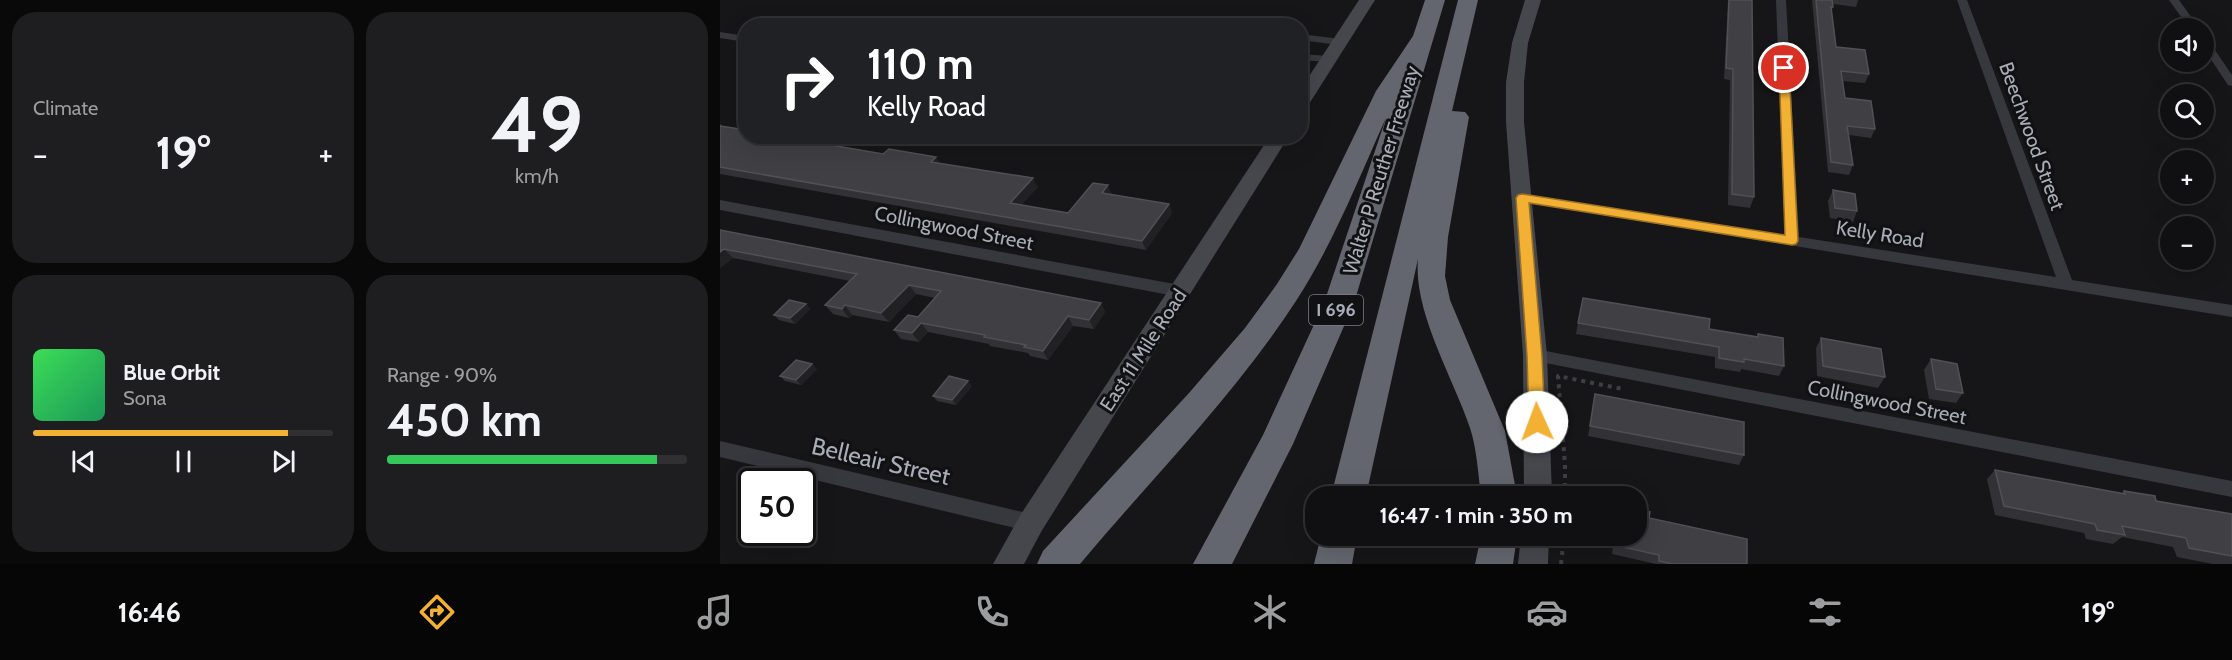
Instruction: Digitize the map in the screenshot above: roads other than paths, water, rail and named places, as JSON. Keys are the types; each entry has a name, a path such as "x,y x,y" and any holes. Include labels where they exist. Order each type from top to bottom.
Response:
{"highway":[{"name":"Walter P Reuther Freeway","path":"1212,564 1276,444 1339,303 1435,0"},
{"name":"Walter P Reuther Freeway","path":"1350,486 1468,0"},
{"path":"1056,564 1200,403 1256,336 1287,292 1312,252 1387,91 1421,40"},
{"path":"1455,50 1458,77 1457,118 1434,237 1431,276 1435,300 1488,431 1497,486"},
{"path":"1333,564 1338,546"},
{"path":"1494,564 1497,546"}],"main road":[{"path":"1308,92 1367,0"},
{"path":"1533,0 1520,43 1515,82 1515,122 1534,356 1538,486"},
{"name":"East 11 Mile Road","path":"1008,564 1031,523 1275,144"},
{"path":"1533,564 1534,546"}],"street":[{"path":"1781,0 1792,241"},
{"name":"Beechwood Street","path":"1962,0 2066,285"},
{"path":"2174,0 2187,18"},
{"path":"720,35 738,38"},
{"path":"2214,57 2232,83"},
{"name":"Kelly Road","path":"1522,198 2232,311"},
{"name":"Collingwood Street","path":"720,205 1180,291"},
{"name":"Collingwood Street","path":"1534,356 2232,489"},
{"name":"Belleair Street","path":"720,449 1031,523"}],"lane":[{"path":"1308,38 1340,42"},
{"path":"1308,58 1329,59"}]}
